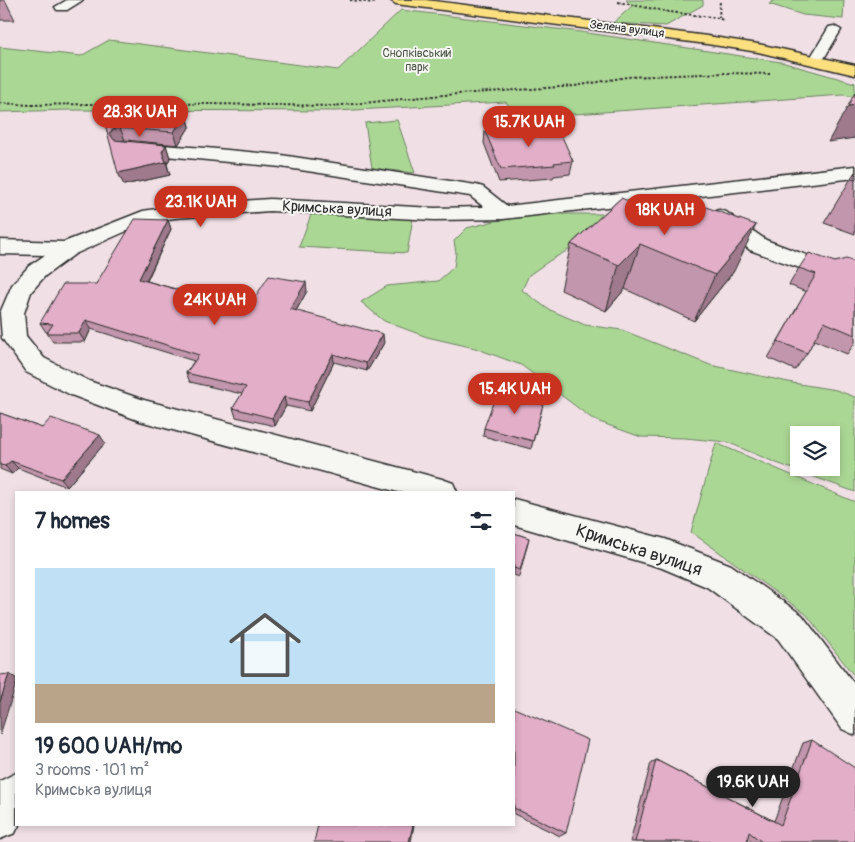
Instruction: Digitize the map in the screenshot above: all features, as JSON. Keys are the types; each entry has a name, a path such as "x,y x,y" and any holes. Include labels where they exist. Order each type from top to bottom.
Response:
{"main road":[{"name":"Зелена вулиця","path":"396,0 707,40 816,60 855,70"}],"street":[{"path":"62,7 77,0"},
{"path":"816,60 834,30"},
{"path":"125,147 281,161 476,191 503,213"},
{"name":"Кримська вулиця","path":"438,491 140,410 80,388 35,365 14,338 12,313 20,290 37,271 67,250 102,233 143,217 218,208 270,205 434,214 503,213 855,172"},
{"path":"694,192 728,224 758,246 825,270"},
{"path":"0,247 67,250"},
{"name":"Кримська вулиця","path":"515,512 665,554 719,576 790,627 849,700"},
{"path":"0,818 15,795"}],"path":[{"path":"618,2 669,12 719,18 720,0"},
{"path":"0,103 30,105 150,102 332,106 444,95 575,86 627,77 727,73 772,74"}],"green space":[{"path":"626,0 703,0 703,5 666,26 613,23 632,6"},
{"path":"775,0 844,0 843,19 803,15 769,4"},
{"name":"Снопківський парк","path":"401,10 581,32 781,62 855,83 855,97 843,95 518,118 506,102 336,111 69,110 0,112 0,47 81,56 109,40 338,70"},
{"path":"397,120 415,173 372,168 365,123"},
{"path":"661,210 677,212 701,224 709,232 584,241 529,275 522,290 548,309 585,325 622,330 710,365 793,383 836,390 855,397 855,492 812,476 840,476 840,426 790,426 790,468 727,442 685,438 641,437 594,420 521,365 475,348 427,337 384,321 361,302 387,286 438,281 454,267 456,253 454,241 467,228 495,221 547,214 604,214"},
{"path":"312,212 413,218 407,253 299,247"},
{"path":"716,443 855,502 855,677 806,614 691,532"}],"building":[{"path":"855,92 855,105 848,106"},
{"path":"117,110 186,113 174,132 120,128 114,129 109,133 114,140 166,145 162,152 166,162 118,173 105,124"},
{"path":"558,128 573,161 554,163 555,165 501,169 485,131"},
{"path":"621,198 689,225 706,207 756,225 715,275 640,244 619,265 571,244"},
{"path":"135,219 168,220 139,279 247,309 269,276 306,282 290,309 383,334 366,363 333,354 308,402 284,397 272,418 233,408 246,387 186,373 199,355 86,320 79,333 47,333 53,324 40,323 63,284 96,284"},
{"path":"809,253 835,262 846,259 855,262 855,335 824,322 807,353 778,341 816,274 799,268"},
{"path":"498,389 544,401 533,441 484,428"},
{"path":"0,413 42,428 51,418 100,435 61,479 11,461 5,466 0,465"},
{"path":"515,533 529,538 520,570 515,568"},
{"path":"9,674 0,702 0,675"},
{"path":"515,708 588,740 566,833 515,808"},
{"path":"812,740 855,768 855,842 762,842 749,832 747,842 635,842 656,760 781,825"},
{"path":"318,826 413,826 409,842 314,842"}]}
